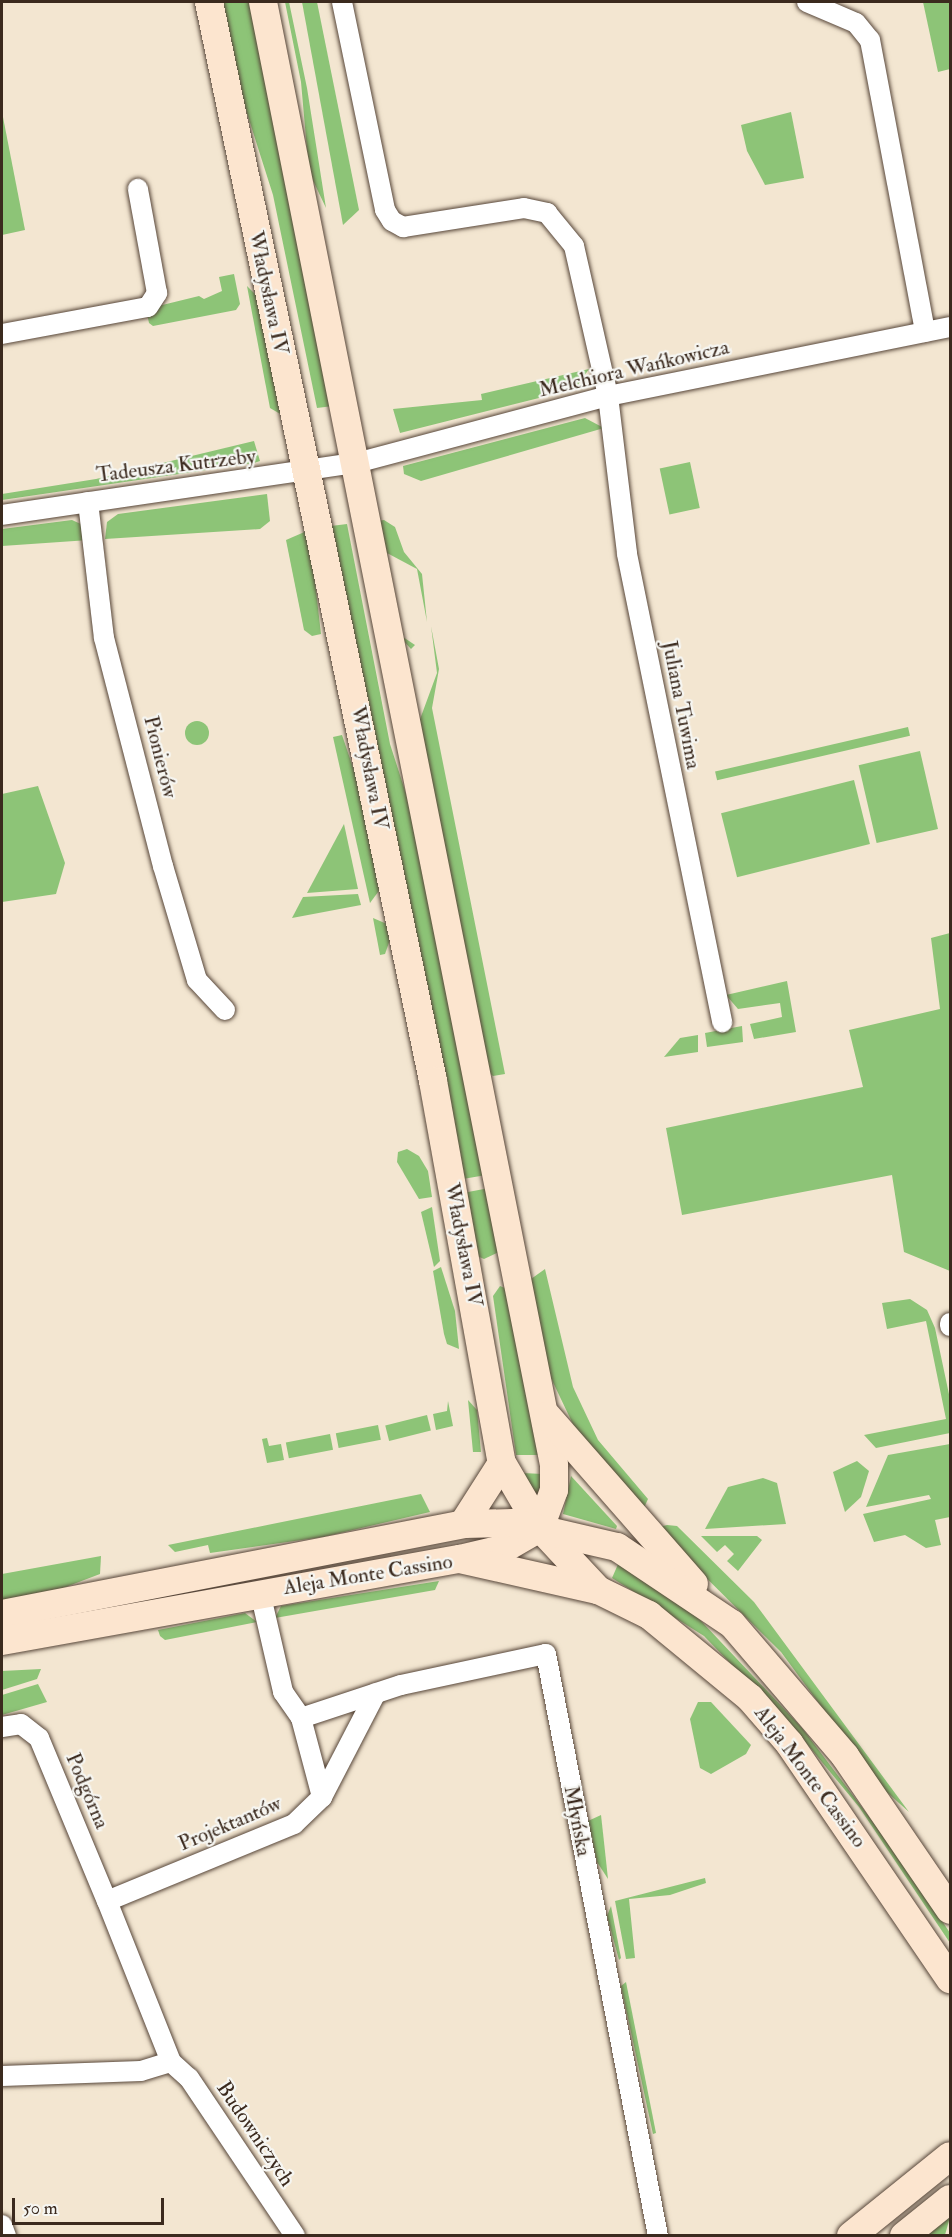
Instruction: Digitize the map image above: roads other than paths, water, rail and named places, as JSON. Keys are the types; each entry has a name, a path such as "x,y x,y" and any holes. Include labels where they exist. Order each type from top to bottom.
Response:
{"street":[{"name":"Władysława IV","path":"209,2 433,1081 502,1463 540,1528 598,1590"},
{"path":"264,2 545,1412 554,1490 540,1528 506,1548 460,1559"},
{"path":"342,2 385,210 392,221 403,227 524,208 547,213 574,246 608,396"},
{"path":"807,2 856,22 870,40 925,332"},
{"path":"2,334 148,308 157,293 138,189"},
{"name":"Melchiora Wańkowicza","path":"356,463 608,396 951,327"},
{"name":"Juliana Tuwima","path":"608,396 627,554 722,1022"},
{"name":"Tadeusza Kutrzeby","path":"2,515 308,472 356,463"},
{"name":"Pionierów","path":"88,502 104,638 163,866 197,980 225,1010"},
{"path":"545,1412 711,1605"},
{"path":"463,1524 502,1463"},
{"name":"Aleja Monte Cassino","path":"2,1614 463,1524 540,1528 617,1547 711,1605 845,1756 951,1910"},
{"name":"Aleja Monte Cassino","path":"2,1641 260,1592 460,1559 598,1590 649,1615 750,1698 789,1743 951,1978"},
{"path":"260,1592 283,1692 301,1718 322,1797"},
{"name":"Młyńska","path":"301,1718 376,1693 546,1654 658,2235"},
{"name":"Projektantów","path":"107,1901 294,1824 322,1797 376,1693"},
{"name":"Podgórna","path":"2,1727 21,1724 39,1737 107,1901"},
{"path":"2,2076 141,2071 171,2062 107,1901"},
{"name":"Budowniczych","path":"171,2062 189,2078 295,2235"},
{"path":"851,2235 951,2156"},
{"path":"904,2235 951,2199"},
{"path":"2,2225 6,2235"}]}
